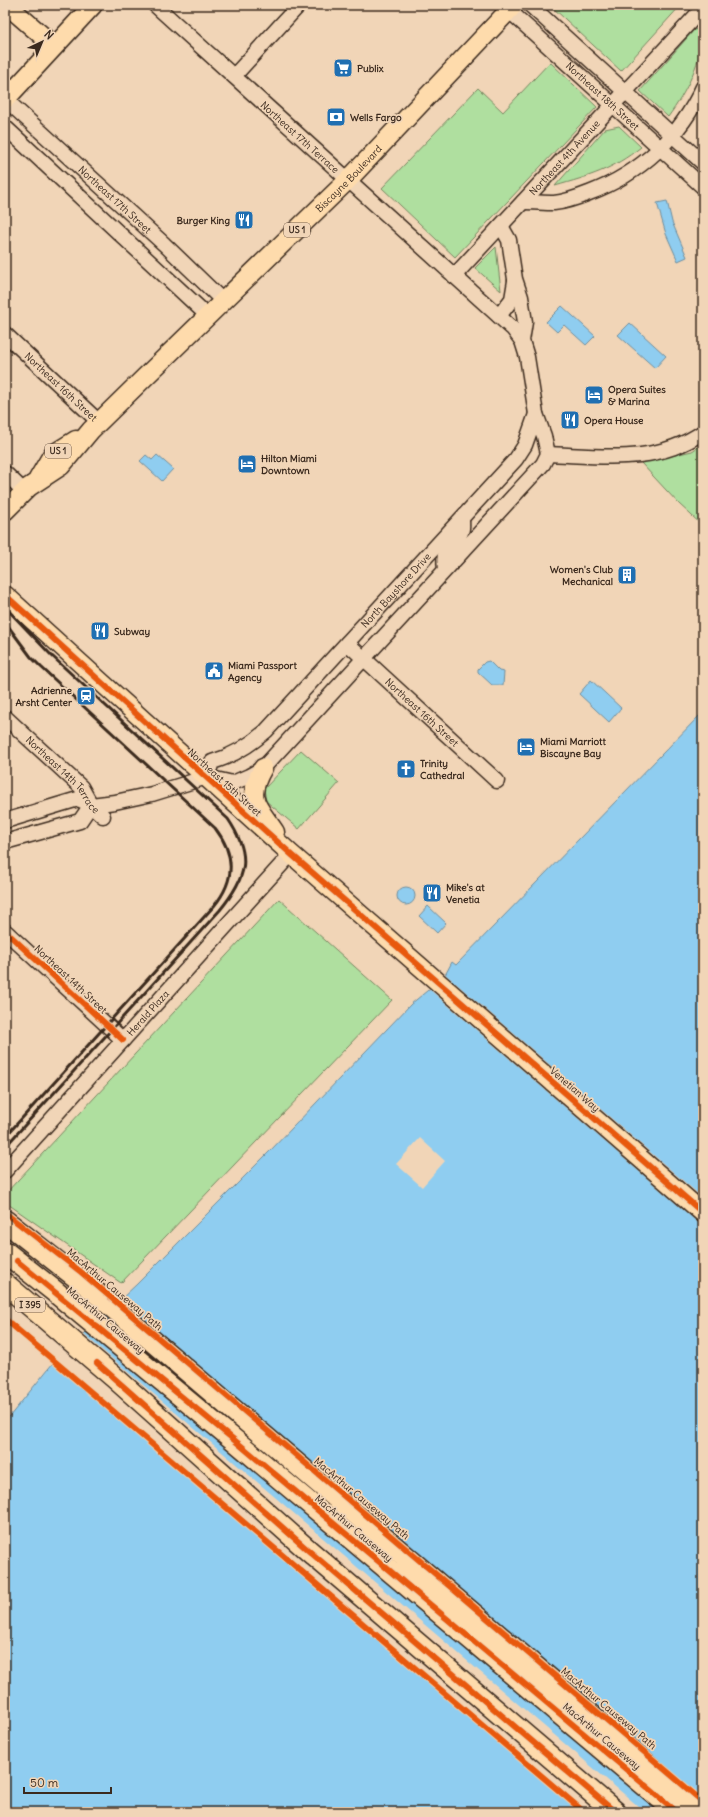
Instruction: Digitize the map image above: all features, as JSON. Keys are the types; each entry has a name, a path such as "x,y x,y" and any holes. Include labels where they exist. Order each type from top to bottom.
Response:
{"highway":[{"path":"5,1221 89,1287 579,1705 700,1812"},
{"name":"MacArthur Causeway","path":"11,1257 73,1306 677,1812"},
{"name":"I 395","path":"5,1284 97,1363 309,1551 616,1812"}],"main road":[{"path":"7,5 54,46"},
{"path":"5,100 92,5"},
{"name":"Biscayne Boulevard","path":"5,511 30,487 61,466 95,426 348,180 509,7"},
{"name":"Northeast 15th Street","path":"5,595 290,854 434,979"},
{"path":"262,768 255,781 254,796 257,804 290,854"},
{"name":"Venetian Way","path":"434,979 703,1213"}],"street":[{"name":"Northeast 17th Terrace","path":"155,5 513,330 522,342 527,357 536,414"},
{"path":"234,76 299,5"},
{"name":"Northeast 18th Street","path":"530,5 703,163"},
{"name":"Northeast 18th Street","path":"509,7 703,187"},
{"name":"Northeast 4th Avenue","path":"454,276 703,8"},
{"name":"Northeast 4th Avenue","path":"523,202 555,203 600,189 629,174 649,160 672,134 688,114 703,86"},
{"name":"Northeast 17th Street","path":"5,100 153,234 223,301"},
{"name":"Northeast 17th Street","path":"5,127 208,316"},
{"name":"Northeast 17th Terrace","path":"501,226 509,240 515,279 521,297 525,322 522,342"},
{"name":"Northeast 17th Terrace","path":"499,316 512,299 515,279"},
{"name":"Northeast 16th Street","path":"5,334 95,426"},
{"path":"5,821 78,799 91,805 115,802 152,794 207,777 233,783 262,768 543,464 548,454 544,436 536,414"},
{"name":"North Bayshore Drive","path":"207,777 212,762 228,758 252,744 266,731 462,519 472,506 516,459 526,445 536,414"},
{"path":"548,454 614,457 651,455 672,449 703,432"},
{"path":"516,459 514,472 518,490"},
{"path":"5,473 30,487"},
{"path":"472,506 485,501 505,505"},
{"path":"445,569 443,558 446,550 459,536 462,530 462,519"},
{"name":"Northeast 16th Street","path":"347,643 497,781"},
{"name":"Northeast 14th Terrace","path":"5,717 81,787 91,805 103,816"},
{"path":"5,842 80,821 91,805"},
{"name":"Herald Plaza","path":"5,1171 290,854"},
{"name":"Northeast 14th Street","path":"5,931 123,1040"}],"green space":[{"path":"681,5 621,71 551,6"},
{"path":"703,28 697,63 687,86 675,108 668,117 640,91 694,30"},
{"path":"550,62 597,107 455,257 382,188 478,88 503,112"},
{"path":"619,126 641,147 610,167 579,179 555,186 605,129"},
{"path":"496,247 501,291 475,268"},
{"path":"703,444 703,526 679,504 641,463 692,451"},
{"path":"301,750 339,783 299,829 266,801 264,789"},
{"path":"279,899 392,1000 121,1283 5,1202 5,1194"}],"water":[{"path":"667,201 672,222 687,257 678,261 666,234 657,203"},
{"path":"562,306 595,336 586,345 564,325 557,332 546,322"},
{"path":"630,323 666,356 655,368 618,335"},
{"path":"146,455 152,460 157,455 173,469 162,481 140,461"},
{"path":"489,661 499,671 504,672 503,685 492,685 478,672 478,669 485,662"},
{"path":"591,680 621,708 609,722 579,694"},
{"path":"703,712 703,1812 5,1812 5,1422 53,1363 137,1284 270,1151 411,1004 444,977 452,962 456,965"},
{"path":"406,887 412,890 415,896 412,902 406,905 400,902 397,896 400,890"},
{"path":"428,906 446,923 437,933 419,916"}],"pier":[{"path":"444,973 703,1198 703,1227 428,988"},
{"path":"420,1138 445,1161 422,1187 396,1164"},
{"path":"82,1333 645,1812 582,1812 52,1361"}],"railway":[{"path":"5,607 52,656 228,819 236,832 244,855 244,866 241,876 236,887 220,910 5,1147"},
{"path":"5,622 31,657 41,667 215,828 226,847 230,867 226,886 214,906 5,1137"}],"cycle path":[{"path":"5,595 291,854 703,1213"},
{"path":"5,931 123,1040"},
{"name":"MacArthur Causeway Path","path":"5,1213 81,1272 703,1802"},
{"path":"17,1261 233,1439 677,1812"},
{"path":"5,1319 584,1812"},
{"path":"97,1363 309,1551 615,1812"}],"place":[{"name":"Publix","path":"343,68"},
{"name":"Wells Fargo","path":"336,117"},
{"name":"Burger King","path":"244,220"},
{"name":"Opera Suites & Marina","path":"594,395"},
{"name":"Opera House","path":"570,420"},
{"name":"Hilton Miami Downtown","path":"247,464"},
{"name":"Women's Club Mechanical","path":"627,575"},
{"name":"Subway","path":"100,631"},
{"name":"Miami Passport Agency","path":"214,671"},
{"name":"Adrienne Arsht Center","path":"86,696"},
{"name":"Miami Marriott Biscayne Bay","path":"526,747"},
{"name":"Trinity Cathedral","path":"406,769"},
{"name":"Mike's at Venetia","path":"432,893"}]}
